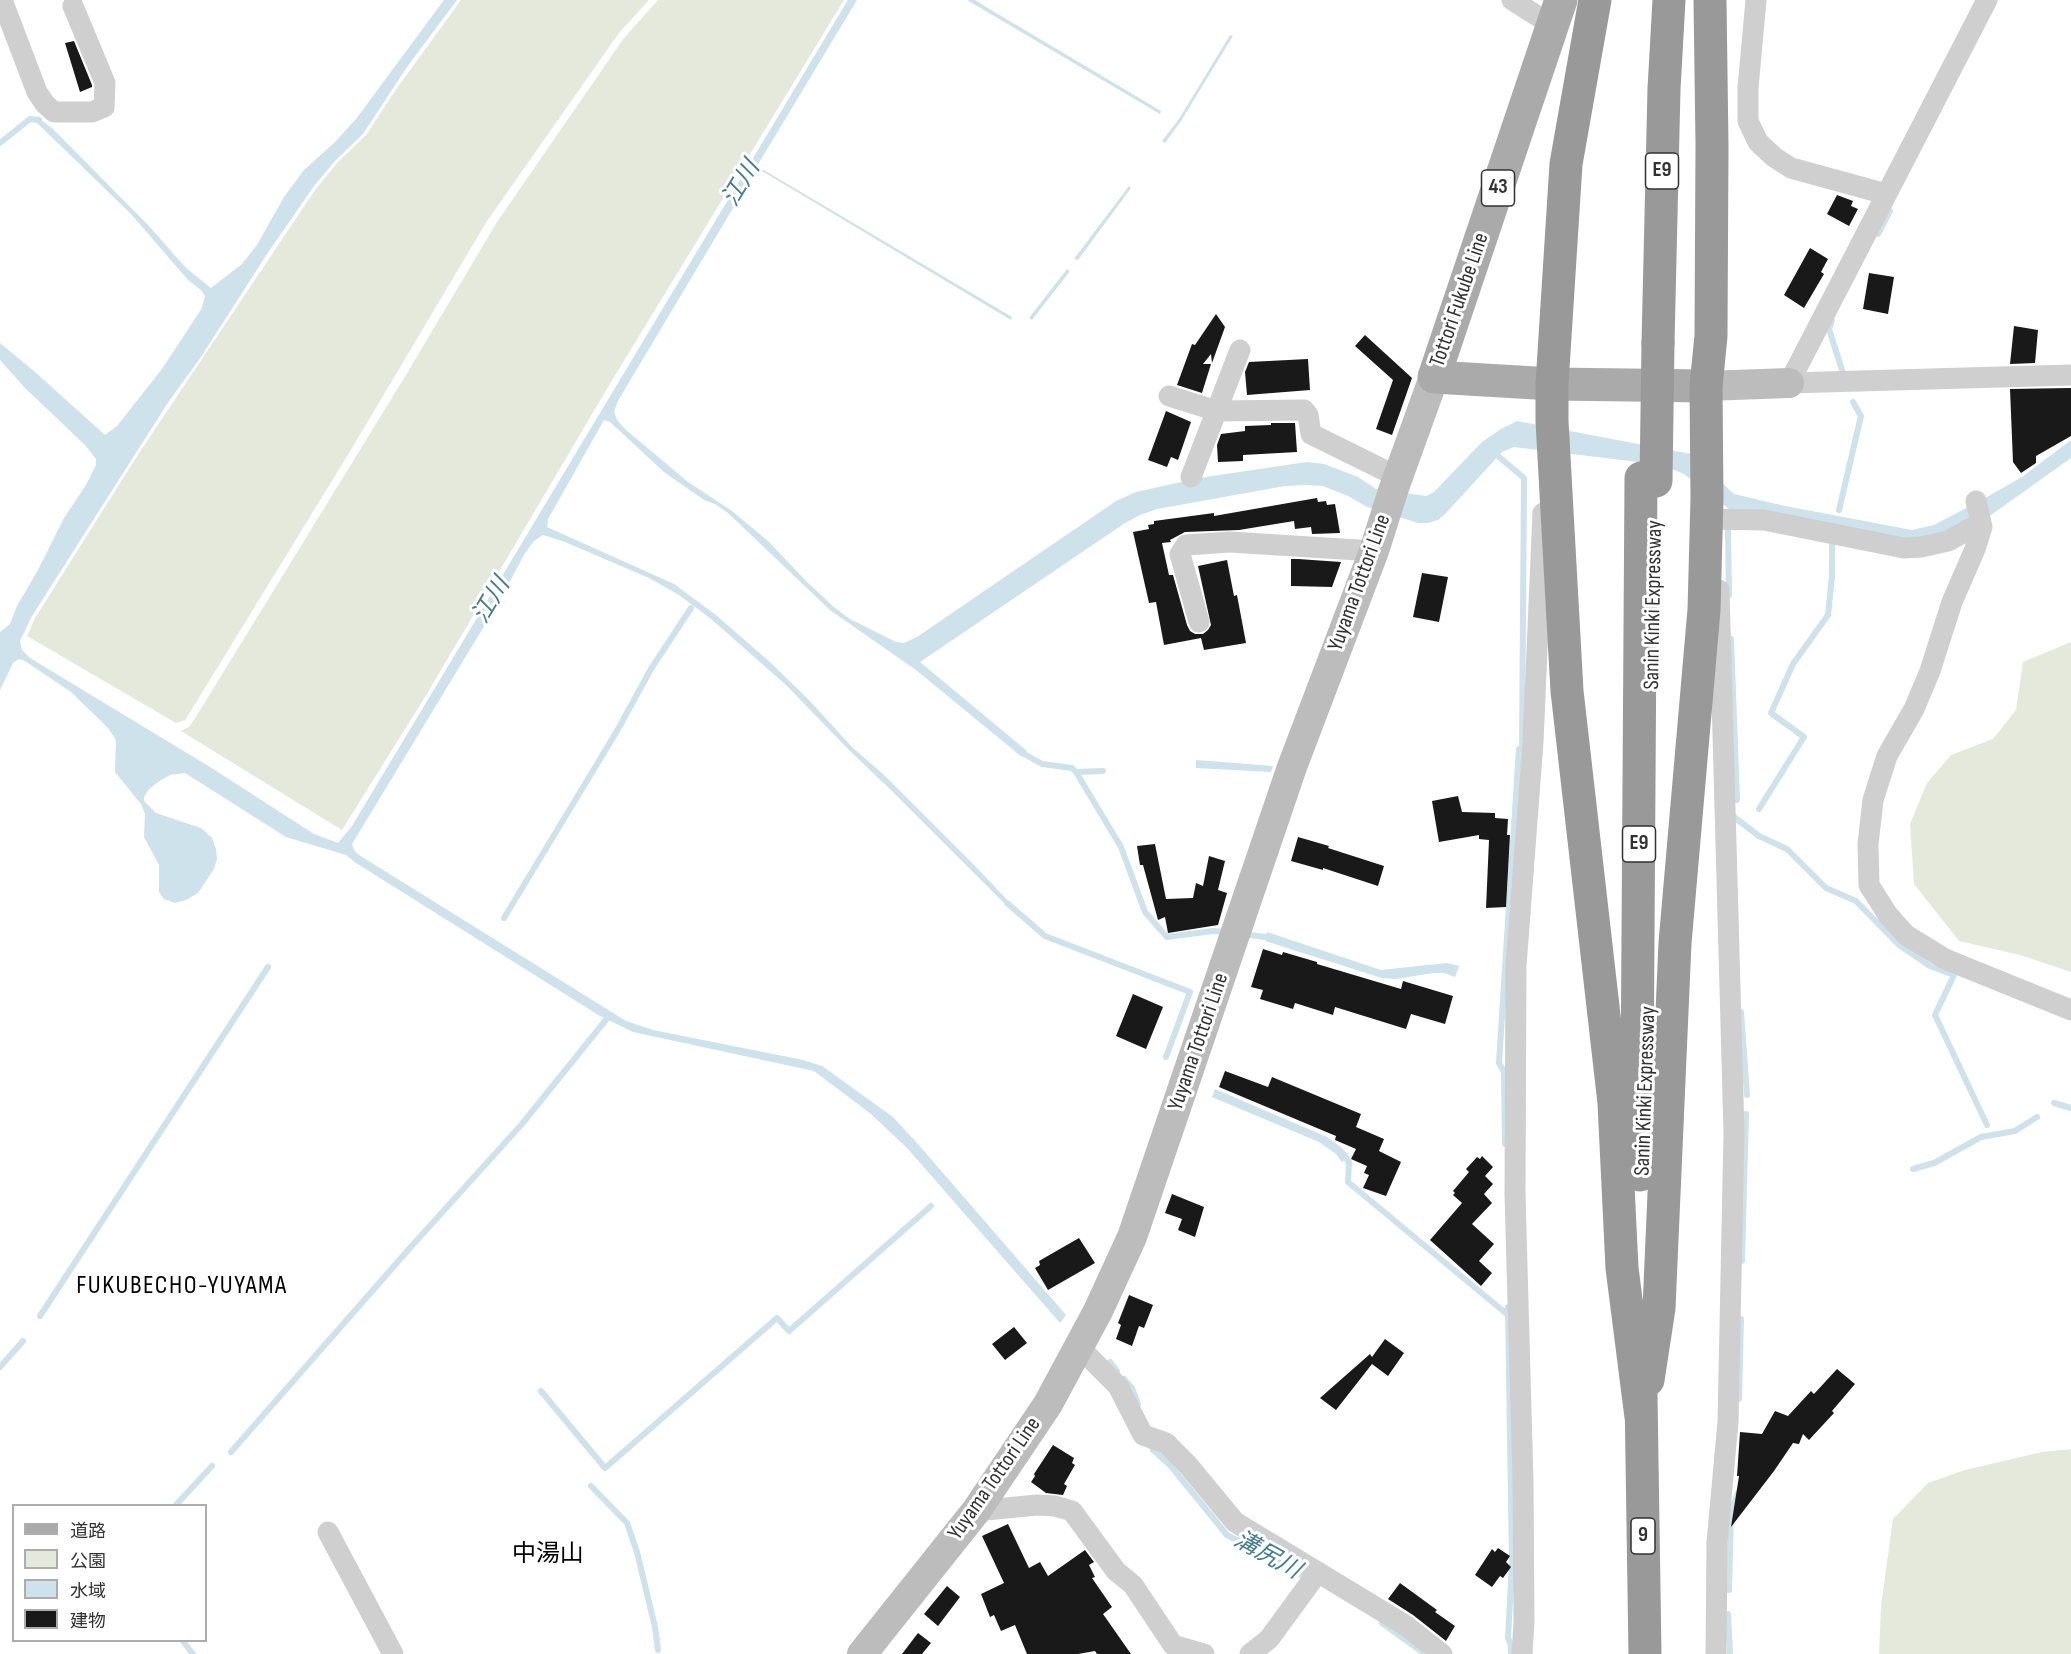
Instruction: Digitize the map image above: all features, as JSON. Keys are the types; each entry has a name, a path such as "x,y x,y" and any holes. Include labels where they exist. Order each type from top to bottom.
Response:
{"highway":[{"path":"1595,0 1566,164 1552,384 1552,421 1567,691 1614,1103 1622,1268 1641,1417"},
{"name":"Sanin Kinki Expressway","path":"1641,1417 1641,1210 1637,1087 1651,343 1647,59 1652,0"},
{"name":"Sanin Kinki Expressway","path":"1651,343 1669,0"},
{"path":"1641,1417 1659,1308 1675,943 1704,610 1707,508 1706,386 1711,336 1710,0"},
{"name":"9","path":"1641,1417 1645,1654"}],"main road":[{"name":"Tottori Fukube Line","path":"1557,13 1434,377 1552,384 1706,386"},
{"name":"Yuyama Tottori Line","path":"862,1654 976,1511 1048,1404 1079,1347 1132,1237 1292,767 1374,551 1434,377"},
{"path":"1706,386 1788,383"}],"street":[{"path":"2,0 37,92 45,105 54,112 92,112 104,107 105,83 73,6"},
{"path":"1512,0 1557,13"},
{"path":"1756,0 1748,88 1749,121 1758,142 1774,157 1791,168 1886,194"},
{"path":"1987,0 1788,383 2071,375"},
{"path":"1191,477 1240,350"},
{"path":"1169,396 1217,411 1304,410 1308,415 1311,434 1398,477"},
{"path":"1522,1654 1524,1622 1523,1480 1515,1194 1516,966 1533,742 1544,512 1554,473"},
{"path":"1976,501 1982,527 1975,549 1952,602 1930,671 1914,709 1887,756 1874,800 1868,844 1869,885 1888,915 1906,935 1945,958 2071,1010"},
{"path":"1707,508 1904,548 1921,548 1948,541 1981,523"},
{"path":"1707,508 1718,537 1734,1133 1728,1422 1717,1542 1716,1654"},
{"path":"1199,622 1180,554 1186,545 1230,542 1374,551"},
{"path":"1079,1347 1118,1386 1143,1435 1166,1443 1187,1464 1235,1522 1405,1625 1442,1654"},
{"path":"976,1511 1037,1505 1055,1506 1072,1511 1116,1571 1133,1585 1173,1645 1204,1654"},
{"path":"328,1532 393,1654"},
{"path":"1250,1654 1269,1639 1318,1572"}],"green space":[{"path":"461,0 649,0 619,33 487,221 349,453 192,709 185,720 176,723 27,636 35,618 139,453 315,190 338,162 366,135"},
{"path":"658,0 844,0 611,382 425,697 342,830 181,731 189,727 194,720 497,222 624,38"},
{"path":"2071,642 2071,972 2020,955 1959,941 1914,884 1910,824 1927,783 1951,755 1993,739 2016,710 2023,662"},
{"path":"2071,1449 2071,1654 1879,1654 1881,1606 1893,1519 1928,1483 1965,1470 2042,1452"}],"water":[{"name":"江川","path":"444,0 457,0 407,67 363,134 335,161 314,186 267,254 199,360 169,401 32,616 20,641 22,650 30,658 210,767 314,834 338,843 352,826 848,0 857,0 757,166 1012,317 1011,320 757,168 614,411 617,420 626,430 688,482 732,511 768,541 835,608 850,619 896,642 904,643 917,637 1116,501 1136,492 1199,478 1307,462 1324,464 1358,477 1376,489 1426,496 1434,492 1482,442 1517,421 1691,454 1734,494 1912,530 1934,525 1987,497 2022,477 2071,440 2071,458 1991,515 1921,544 1738,512 1729,509 1684,474 1663,465 1514,447 1502,452 1446,513 1438,520 1428,523 1418,523 1367,507 1323,486 1306,485 1285,486 1157,509 1125,523 920,662 1027,751 1022,757 916,670 830,610 728,513 704,500 664,472 610,422 604,420 548,519 547,527 674,584 716,615 808,699 853,748 883,774 977,868 1012,905 1013,909 1008,907 786,685 710,618 679,595 649,578 543,535 534,541 525,553 500,600 352,844 354,850 626,1021 653,1030 803,1060 822,1066 893,1117 1066,1315 1060,1323 908,1149 871,1114 814,1071 633,1032 600,1016 346,855 286,837 185,773 170,775 161,780 149,789 144,801 156,813 201,828 212,838 217,859 214,869 198,893 175,903 164,899 159,892 159,865 144,837 145,814 141,804 115,772 116,740 108,728 71,692 25,661 19,659 13,663 0,690 0,632 10,624 17,606 64,518 86,485 96,465 96,459 85,445 25,388 0,360 0,343 105,435 117,426 162,369 202,308 205,296 188,280 131,214 32,118 38,118 52,128 149,226 186,268 211,288 242,264 257,245 284,197 304,170 356,119"},
{"path":"967,0 975,0 1161,111 1160,114"},
{"path":"1230,35 1233,36 1165,143 1162,141 1179,119"},
{"path":"1129,186 1131,188 1078,260 1074,259"},
{"path":"1067,269 1070,271 1032,320 1029,318"},
{"path":"1196,760 1273,766 1271,772 1196,768"},
{"path":"1267,932 1381,970 1447,963 1459,966 1455,977 1444,973 1433,973 1396,979 1382,978 1265,941"},
{"path":"1215,1089 1327,1137 1350,1157 1342,1162 1336,1154 1319,1142 1212,1097"}],"building":[{"path":"74,41 92,85 80,92 65,43"},
{"path":"1837,195 1853,201 1851,206 1858,209 1849,226 1827,214"},
{"path":"1810,248 1828,259 1821,272 1824,274 1804,308 1784,295"},
{"path":"1869,273 1894,277 1888,314 1863,309"},
{"path":"1216,314 1225,327 1212,363 1211,354 1203,364 1211,364 1202,393 1177,385 1192,344 1195,345"},
{"path":"2014,326 2038,330 2035,363 2010,364"},
{"path":"1365,335 1412,378 1392,435 1376,429 1393,380 1355,346"},
{"path":"1308,359 1310,390 1247,395 1245,372 1249,362"},
{"path":"2071,388 2071,436 2036,456 2036,463 2021,473 2013,462 2010,389"},
{"path":"1166,411 1191,422 1178,460 1171,457 1167,467 1148,460"},
{"path":"1271,423 1295,423 1297,452 1243,455 1243,461 1218,462 1217,445 1221,434 1245,431 1245,426 1271,425"},
{"path":"1317,498 1318,502 1326,501 1327,505 1335,504 1340,533 1312,534 1311,527 1295,529 1294,521 1239,530 1185,532 1170,540 1171,542 1162,543 1169,575 1173,575 1187,625 1195,634 1203,634 1211,625 1198,566 1227,560 1234,596 1237,595 1246,643 1204,650 1201,638 1164,645 1156,602 1149,603 1133,532 1149,529 1148,525 1154,524 1154,521 1214,513 1214,516"},
{"path":"1291,559 1341,562 1332,587 1291,586"},
{"path":"1422,573 1448,577 1439,622 1413,617"},
{"path":"1458,796 1462,812 1495,813 1495,818 1508,819 1507,835 1510,835 1506,907 1486,908 1489,840 1479,839 1479,835 1439,842 1432,801"},
{"path":"1298,837 1384,866 1378,886 1323,868 1323,870 1291,861"},
{"path":"1155,844 1166,899 1193,898 1196,883 1203,886 1209,856 1225,861 1218,890 1227,893 1218,925 1168,933 1165,917 1158,920 1143,865 1140,865 1137,846"},
{"path":"1263,949 1282,955 1283,952 1401,989 1403,981 1453,996 1445,1024 1411,1014 1406,1029 1335,1007 1333,1015 1295,1003 1293,1009 1260,999 1263,990 1251,987"},
{"path":"1133,994 1163,1007 1146,1049 1116,1036"},
{"path":"1225,1071 1268,1087 1272,1077 1361,1114 1356,1127 1384,1139 1379,1151 1401,1162 1386,1196 1363,1188 1369,1175 1364,1173 1367,1166 1351,1159 1356,1149 1335,1140 1336,1136 1219,1087"},
{"path":"1482,1156 1493,1167 1485,1176 1493,1184 1484,1194 1492,1203 1472,1224 1494,1244 1479,1261 1492,1273 1481,1286 1430,1240 1462,1203 1453,1195 1455,1193 1453,1191 1469,1172 1466,1169 1477,1157 1480,1159"},
{"path":"1172,1194 1204,1207 1195,1237 1178,1230 1182,1219 1165,1213"},
{"path":"1079,1238 1095,1263 1048,1290 1035,1268 1040,1265 1039,1261"},
{"path":"1129,1295 1153,1305 1144,1328 1139,1326 1132,1346 1116,1339 1121,1325 1118,1323"},
{"path":"1014,1327 1027,1343 1005,1360 992,1344"},
{"path":"1385,1339 1404,1353 1388,1376 1372,1364 1336,1410 1320,1398 1370,1354 1372,1357"},
{"path":"1837,1369 1855,1384 1832,1411 1834,1413 1809,1440 1803,1434 1799,1444 1793,1443 1731,1527 1739,1476 1737,1476 1740,1432 1762,1434 1775,1411 1788,1416 1811,1391 1814,1394"},
{"path":"1053,1445 1074,1458 1072,1463 1075,1465 1064,1484 1067,1486 1063,1495 1046,1493 1031,1482"},
{"path":"1008,1524 1029,1568 1040,1562 1048,1576 1085,1550 1094,1562 1089,1565 1095,1577 1092,1578 1112,1607 1103,1614 1131,1654 1097,1654 1095,1651 1078,1654 1027,1654 1015,1625 1001,1631 994,1615 990,1617 981,1594 1004,1583 982,1536"},
{"path":"1498,1548 1510,1556 1506,1562 1511,1567 1492,1587 1475,1575 1492,1549 1495,1552"},
{"path":"1400,1583 1455,1626 1446,1641 1388,1599"},
{"path":"947,1586 960,1597 938,1626 924,1614"},
{"path":"918,1633 931,1643 922,1654 902,1654"}],"waterway":[{"path":"0,143 30,119 39,120"},
{"path":"1878,234 1890,211"},
{"path":"1832,320 1829,329 1843,373"},
{"path":"1839,510 1861,416 1853,402"},
{"path":"1492,451 1524,478 1522,750 1519,749 1499,1063 1504,1072 1505,1144"},
{"path":"1728,530 1729,595"},
{"path":"1759,809 1804,737 1771,713 1793,664 1828,615 1832,576 1832,540"},
{"path":"504,918 617,731 651,669 691,608"},
{"path":"1731,639 1737,800"},
{"path":"1019,751 1042,764 1072,768 1076,772 1121,847 1145,912 1167,937 1213,931 1227,932"},
{"path":"1076,772 1103,771"},
{"path":"1734,817 1759,836 1787,849 1826,888 1856,901 1899,945 1930,966 1954,975 1935,1015 1987,1125"},
{"path":"1007,903 1045,936 1190,992 1166,1057"},
{"path":"1243,934 1272,938"},
{"path":"40,1316 268,967"},
{"path":"1741,1012 1747,1095"},
{"path":"231,1452 522,1124 609,1016"},
{"path":"2054,1103 2071,1108"},
{"path":"1742,1261 1746,1114"},
{"path":"1913,1169 1934,1163 1981,1137 2015,1131 2037,1117"},
{"path":"1342,1153 1349,1162 1348,1182 1508,1315"},
{"path":"541,1391 605,1468 777,1318 789,1331 931,1206"},
{"path":"1508,1307 1512,1563 1508,1638 1511,1654"},
{"path":"1739,1399 1741,1319"},
{"path":"0,1367 23,1341"},
{"name":"溝尻川","path":"1110,1362 1117,1371"},
{"name":"溝尻川","path":"1124,1379 1132,1388 1138,1404"},
{"name":"溝尻川","path":"1150,1442 1153,1450 1170,1465 1227,1535 1309,1579"},
{"path":"177,1504 212,1466"},
{"path":"591,1486 627,1523 637,1552 655,1627 658,1650"},
{"path":"1729,1590 1731,1512 1738,1493"},
{"path":"1728,1614 1730,1654"},
{"name":"溝尻川","path":"1382,1623 1425,1654"},
{"path":"184,1642 193,1654"}],"district":[{"name":"FUKUBECHO-YUYAMA","path":"182,1286"},
{"name":"中湯山","path":"548,1555"}]}
